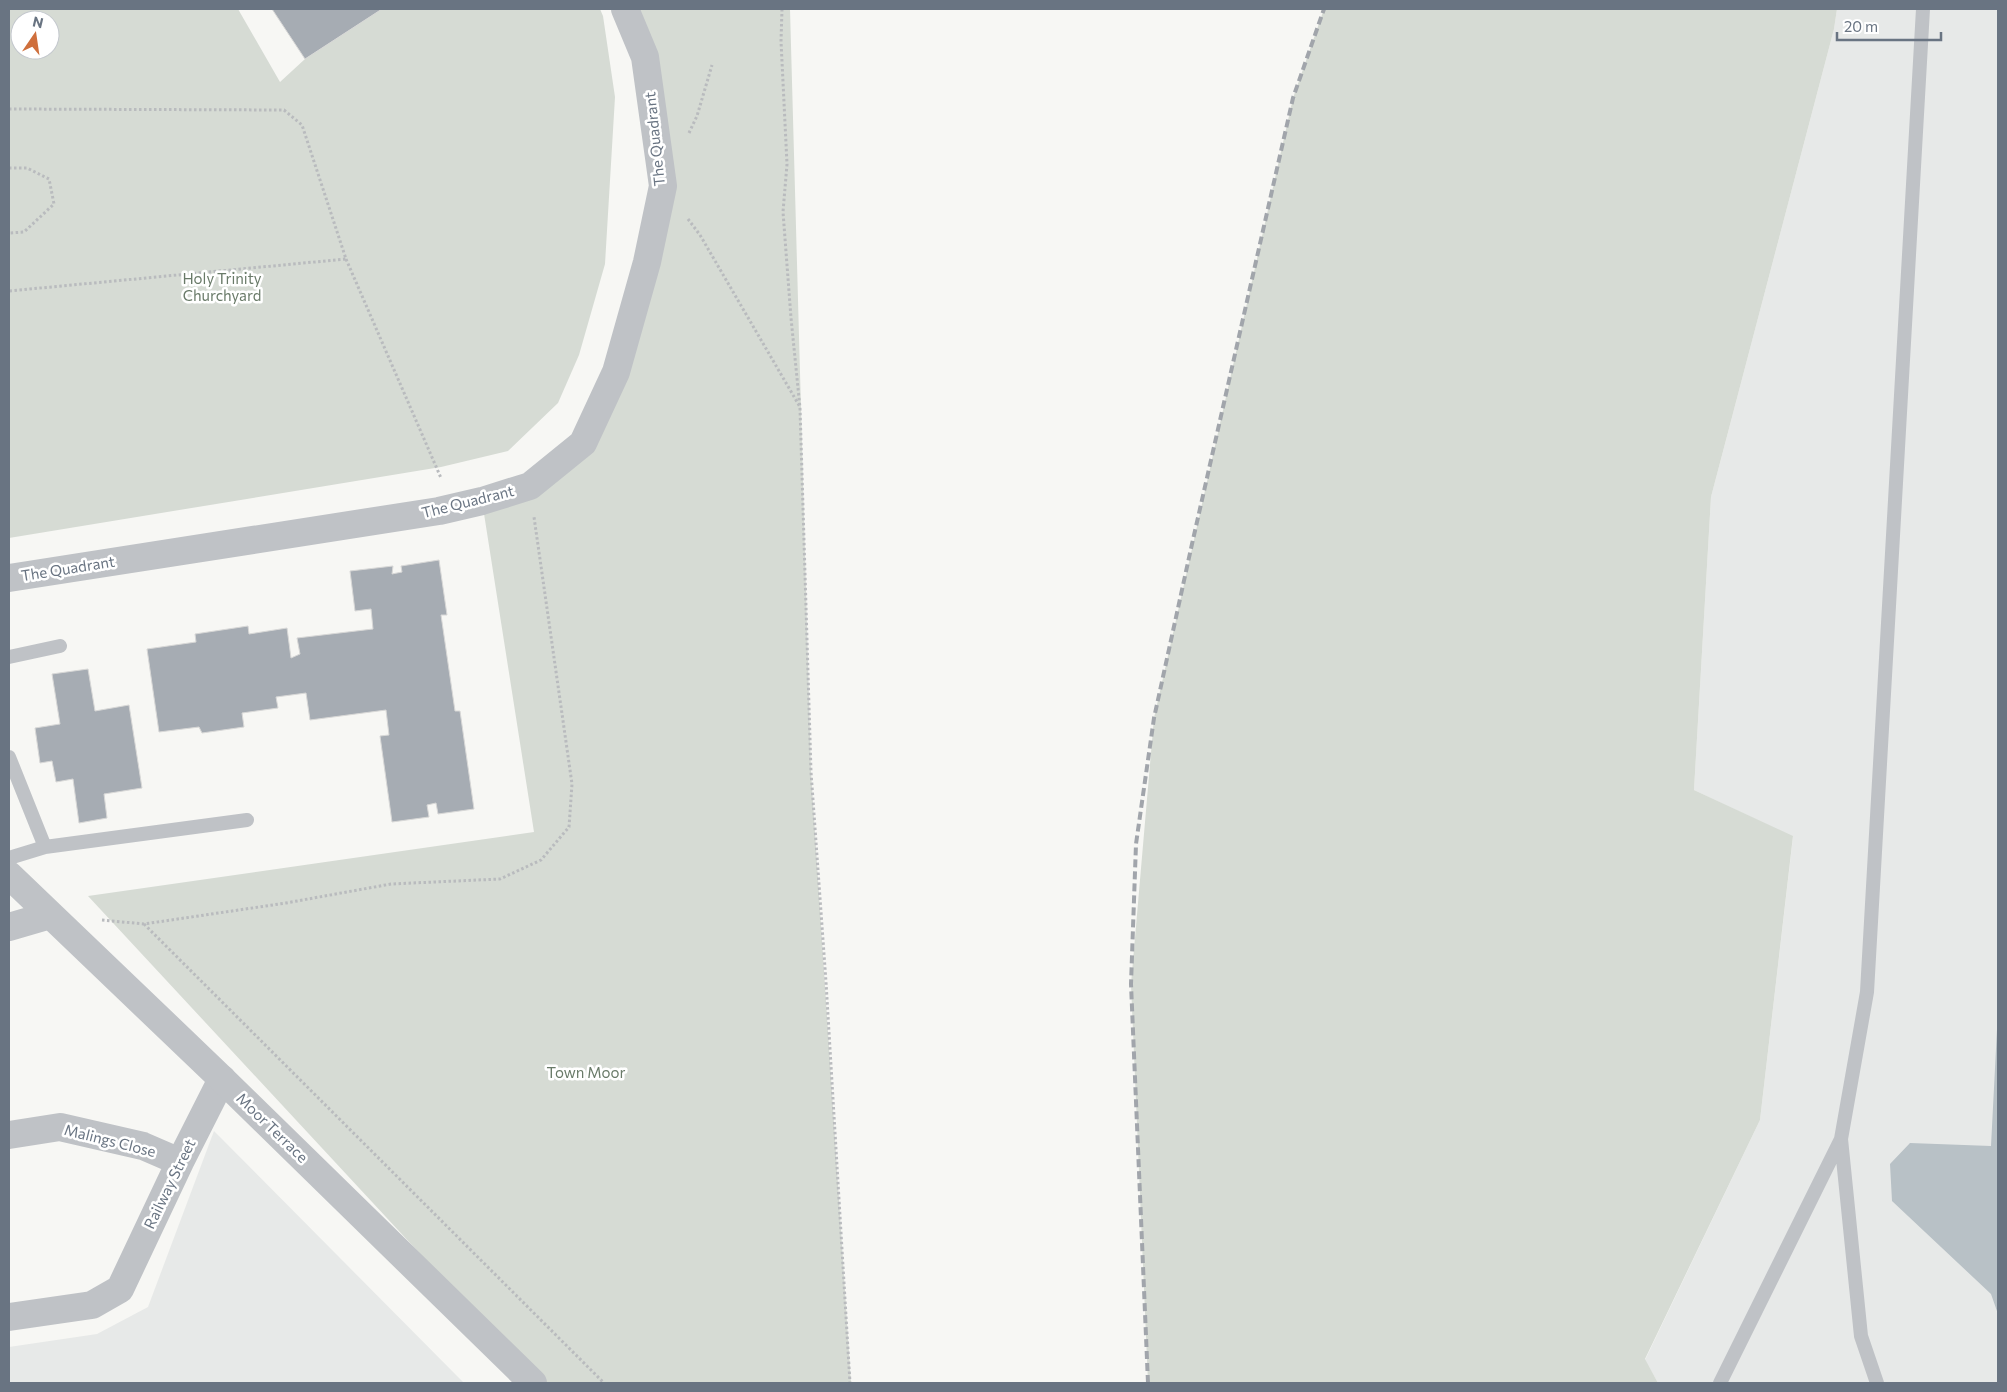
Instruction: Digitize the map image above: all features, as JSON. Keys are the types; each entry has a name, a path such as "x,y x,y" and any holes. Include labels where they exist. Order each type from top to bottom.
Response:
{"street":[{"name":"The Quadrant","path":"9,578 482,501 530,486 583,443 616,372 647,262 663,186 645,57 625,9"},
{"name":"Moor Terrace","path":"9,875 222,1079 532,1383"},
{"path":"9,927 50,915"},
{"name":"Railway Street","path":"9,1317 92,1305 120,1289 180,1162 222,1079"},
{"name":"Malings Close","path":"9,1135 60,1127 143,1146 180,1162"}],"lane":[{"path":"1877,1383 1861,1336 1841,1139 1867,992 1923,9"},
{"path":"9,657 60,646"},
{"path":"9,757 45,847"},
{"path":"9,858 45,847 247,820"},
{"path":"1720,1383 1841,1139"}],"path":[{"path":"782,9 781,41 787,164 783,212 800,408 811,772 828,1002 850,1383"},
{"path":"689,134 697,116 712,65"},
{"path":"9,109 284,110 302,125 346,259 454,507"},
{"path":"9,168 26,168 49,179 54,204 24,232 9,233"},
{"path":"663,186 700,235 800,408"},
{"path":"9,291 346,259"},
{"path":"50,915 144,924 286,903 391,884 500,879 541,860 569,827 572,784 530,486"},
{"path":"144,924 604,1383"}],"shaded area":[{"path":"1837,9 1998,9 1998,1383 1658,1383 1645,1360 1760,1120 1793,837 1694,790 1711,497 1834,29"},
{"path":"1998,1010 1998,1314 1991,1294 1892,1201 1890,1164 1910,1143 1991,1146"},
{"path":"214,1131 464,1383 9,1383 9,1347 97,1334 148,1307"}],"green space":[{"name":"Holy Trinity Churchyard","path":"9,9 238,9 280,82 305,59 382,9 600,9 603,16 615,97 605,264 579,355 558,403 508,451 441,467 9,538"},
{"name":"Town Moor","path":"618,9 790,9 811,772 851,1383 540,1383 88,896 534,832 482,501 583,443 663,186 645,57"},
{"path":"1324,9 1837,9 1834,29 1711,497 1694,790 1793,836 1760,1120 1645,1359 1658,1383 1148,1383 1131,984 1154,718 1293,98"}],"building":[{"path":"272,9 382,9 305,59"},
{"path":"439,560 447,615 441,615 455,711 460,711 474,809 438,814 436,803 427,805 429,817 392,822 380,736 389,735 386,710 310,720 306,693 276,697 278,708 242,713 244,727 202,733 199,727 159,732 147,649 196,642 195,634 248,626 249,634 287,628 291,658 300,654 297,638 373,629 371,609 355,611 350,571 393,566 392,574 402,572 401,566"},
{"path":"88,669 95,711 129,705 142,788 104,794 107,818 79,823 73,779 56,782 52,761 40,763 35,728 60,724 52,674"}],"railway":[{"path":"1148,1383 1131,984 1136,844 1154,718 1192,544 1293,98 1324,9"}]}
